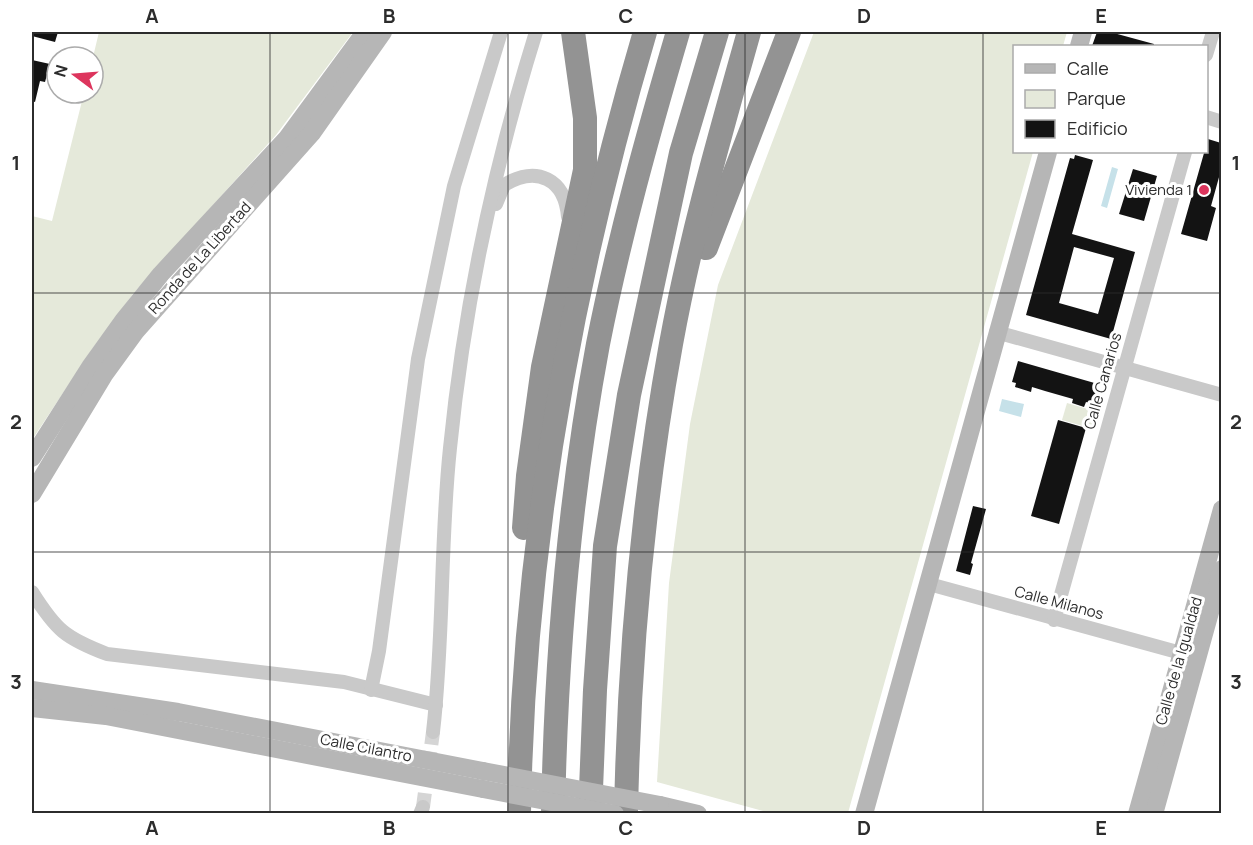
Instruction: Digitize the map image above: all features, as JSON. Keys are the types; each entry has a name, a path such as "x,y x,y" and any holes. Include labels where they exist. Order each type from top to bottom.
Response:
{"highway":[{"path":"525,671 521,614 528,476 543,368 564,261 582,191 586,152 585,118 573,32"},
{"path":"519,813 520,732 546,471 568,348 596,216 645,32"},
{"path":"553,813 555,695 568,548 598,344 643,150 678,32"},
{"path":"590,813 595,690 605,546 629,395 681,153 717,32"},
{"path":"626,813 627,741 635,617 671,343 703,202 749,32"},
{"path":"657,436 701,260 789,32"}],"street":[{"name":"Ronda de La Libertad","path":"32,458 90,367 123,321 161,274 287,138 365,32"},
{"name":"Ronda de La Libertad","path":"32,494 72,424 135,332 312,133 383,32"},
{"path":"371,690 379,651 418,359 454,186 501,32"},
{"path":"433,732 443,528 461,356 498,162 536,32"},
{"path":"1208,48 1213,32"},
{"path":"864,813 929,584 996,332 1048,153"},
{"name":"Calle Canarios","path":"1054,620 1185,153"},
{"path":"480,258 499,193 504,185 523,176 537,176 549,180 560,188 566,198 569,221 564,261"},
{"path":"996,332 1221,395"},
{"name":"Calle de la Igualdad","path":"1137,813 1221,509"},
{"name":"Calle de la Igualdad","path":"1154,813 1221,569"},
{"name":"Calle Milanos","path":"929,584 1181,653"},
{"path":"32,592 53,623 74,642 107,654 344,682 436,705"},
{"name":"Calle Cilantro","path":"32,690 178,712 483,780 615,813"},
{"name":"Calle Cilantro","path":"32,708 106,716 483,780 660,805 698,813"}],"green space":[{"path":"99,32 353,32 276,135 133,294 92,349 32,440 32,216 52,221 81,105 105,105 105,45 96,45"},
{"path":"814,32 1067,32 1063,45 1013,45 1013,153 1033,153 848,813 770,813 657,782 669,583 690,424 718,285"},
{"path":"1067,403 1098,412 1093,429 1062,420"}],"water":[{"path":"1112,167 1118,169 1107,208 1101,206"},
{"path":"1002,399 1024,404 1021,417 999,411"}],"building":[{"path":"32,32 58,32 55,42 32,36"},
{"path":"1097,32 1110,32 1154,44 1154,45 1092,45"},
{"path":"32,60 45,63 45,82 40,81 35,102 32,101"},
{"path":"1208,139 1221,143 1221,170 1211,206 1216,208 1207,241 1181,234 1204,153 1208,153"},
{"path":"1075,155 1093,160 1072,234 1135,252 1111,339 1026,315 1070,158 1074,159","holes":["1074,247 1114,258 1098,314 1059,303"]},
{"path":"1133,169 1157,176 1144,221 1119,214"},
{"path":"1018,361 1098,384 1093,404 1086,402 1084,407 1072,403 1073,399 1032,387 1031,392 1015,387 1016,383 1012,382"},
{"path":"1058,420 1086,428 1059,524 1031,516"},
{"path":"973,506 986,509 971,563 973,564 970,575 956,571"}],"tunnel":[{"path":"423,807 433,732"}],"place":[{"name":"Vivienda 1","path":"1204,190"}]}
